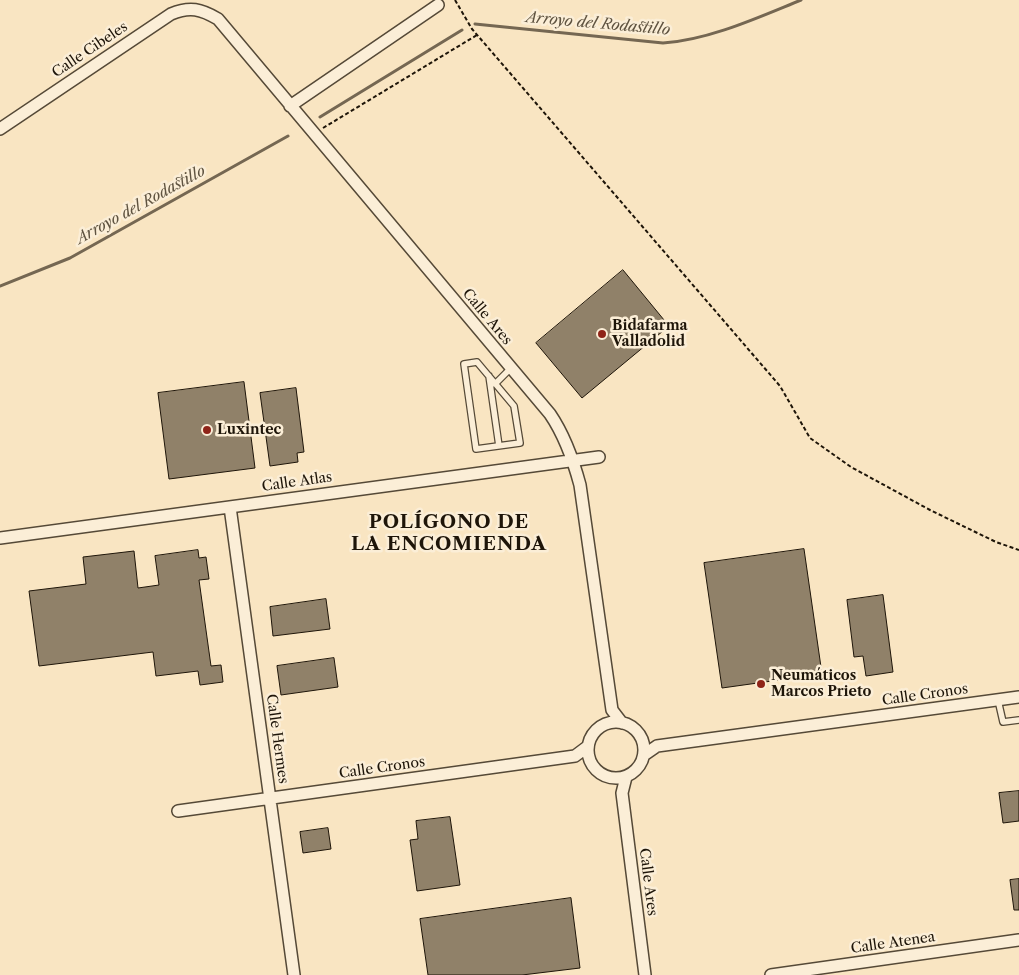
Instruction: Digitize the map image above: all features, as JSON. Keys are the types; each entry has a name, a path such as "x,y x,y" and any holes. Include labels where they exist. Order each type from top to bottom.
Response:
{"street":[{"path":"290,106 438,4"},
{"name":"Calle Cibeles","path":"0,129 171,14 185,8 201,9"},
{"name":"Calle Ares","path":"201,9 218,19 511,368 561,431 573,460 580,485 612,710 622,723"},
{"name":"Calle Atlas","path":"0,538 599,457"},
{"name":"Calle Hermes","path":"230,507 294,975"},
{"name":"Calle Cronos","path":"644,755 657,746 1019,697"},
{"path":"606,724 612,710"},
{"path":"589,762 587,747 596,730 606,724 622,723 630,726 642,739 657,746"},
{"path":"575,756 589,762 598,773 611,778 626,777 638,768 644,755 642,739"},
{"name":"Calle Cronos","path":"178,810 575,756 587,747"},
{"name":"Calle Ares","path":"626,777 622,793 645,975"},
{"name":"Calle Ares","path":"611,778 622,793"},
{"name":"Calle Atenea","path":"771,975 1019,940"}],"lane":[{"path":"477,362 495,384 514,406 520,443 476,449 464,364 477,362"},
{"path":"495,384 511,368"},
{"path":"489,376 499,446"},
{"path":"998,700 1003,722 1019,720"}],"path":[{"path":"455,0 478,35 780,386 810,438 852,467 930,510 996,542 1019,550"},
{"path":"314,134 478,35"}],"building":[{"name":"Bidafarma Valladolid","path":"623,270 669,326 582,398 536,343"},
{"name":"Luxintec","path":"244,382 255,468 169,479 158,393"},
{"path":"296,388 304,452 297,453 298,462 270,466 260,393"},
{"path":"804,549 822,674 722,688 704,563"},
{"path":"198,550 199,558 206,557 209,579 199,580 211,666 221,665 223,682 200,685 198,671 156,676 153,652 39,666 29,591 86,584 83,557 134,551 138,588 159,585 155,556"},
{"path":"883,595 893,672 866,676 863,656 854,657 847,600"},
{"path":"326,599 330,629 273,636 270,607"},
{"path":"334,658 338,687 281,695 277,666"},
{"path":"1019,791 1019,821 1003,823 999,793"},
{"path":"450,817 460,885 417,891 410,840 418,839 416,821"},
{"path":"328,828 331,849 303,853 300,832"},
{"path":"1019,879 1019,910 1014,910 1010,880"},
{"path":"571,898 580,968 522,975 428,975 420,919"}],"waterway":[{"name":"Arroyo del Rodastillo","path":"475,24 663,43 716,33 801,0"},
{"name":"Arroyo del Rodastillo","path":"320,117 462,30"},
{"name":"Arroyo del Rodastillo","path":"0,286 70,258 288,136"}],"place":[{"name":"Bidafarma Valladolid","path":"602,334"},
{"name":"Luxintec","path":"207,430"},
{"name":"Neumáticos Marcos Prieto","path":"761,684"}],"district":[{"name":"POLÍGONO DE LA ENCOMIENDA","path":"449,534"}]}
